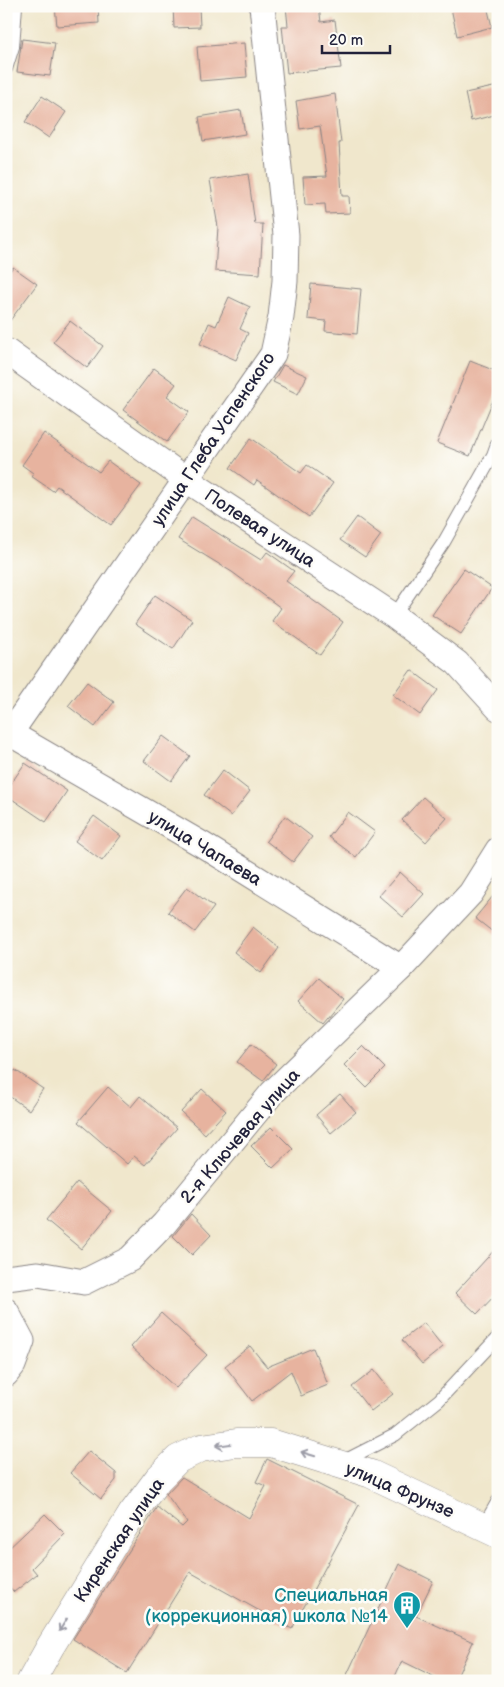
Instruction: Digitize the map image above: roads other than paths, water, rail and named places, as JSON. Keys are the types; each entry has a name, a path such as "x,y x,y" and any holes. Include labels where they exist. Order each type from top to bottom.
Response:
{"street":[{"name":"улица Глеба Успенского","path":"7,735 187,480 273,354 281,317 285,281 286,235 262,6"},
{"name":"Полевая улица","path":"6,350 187,480 394,616"},
{"path":"394,616 457,663 498,708"},
{"name":"улица Чапаева","path":"7,735 203,845 401,968"},
{"name":"2-я Ключевая улица","path":"6,1278 38,1274 84,1282 130,1259 164,1224 272,1093 401,968 471,893 498,850"},
{"path":"6,1311 22,1341 13,1365 6,1374"},
{"name":"Киренская улица","path":"31,1681 132,1514 158,1479 178,1459 201,1448 236,1443 271,1443"},
{"name":"улица Фрунзе","path":"271,1443 370,1474 490,1530"}],"lane":[{"path":"6,69 13,47 16,6"},
{"path":"394,616 444,542 493,455 498,441"},
{"path":"338,1464 395,1435 439,1400 498,1337"},
{"path":"490,1530 498,1501"}],"place":[{"name":"Специальная (коррекционная) школа №14","path":"407,1629"}]}
